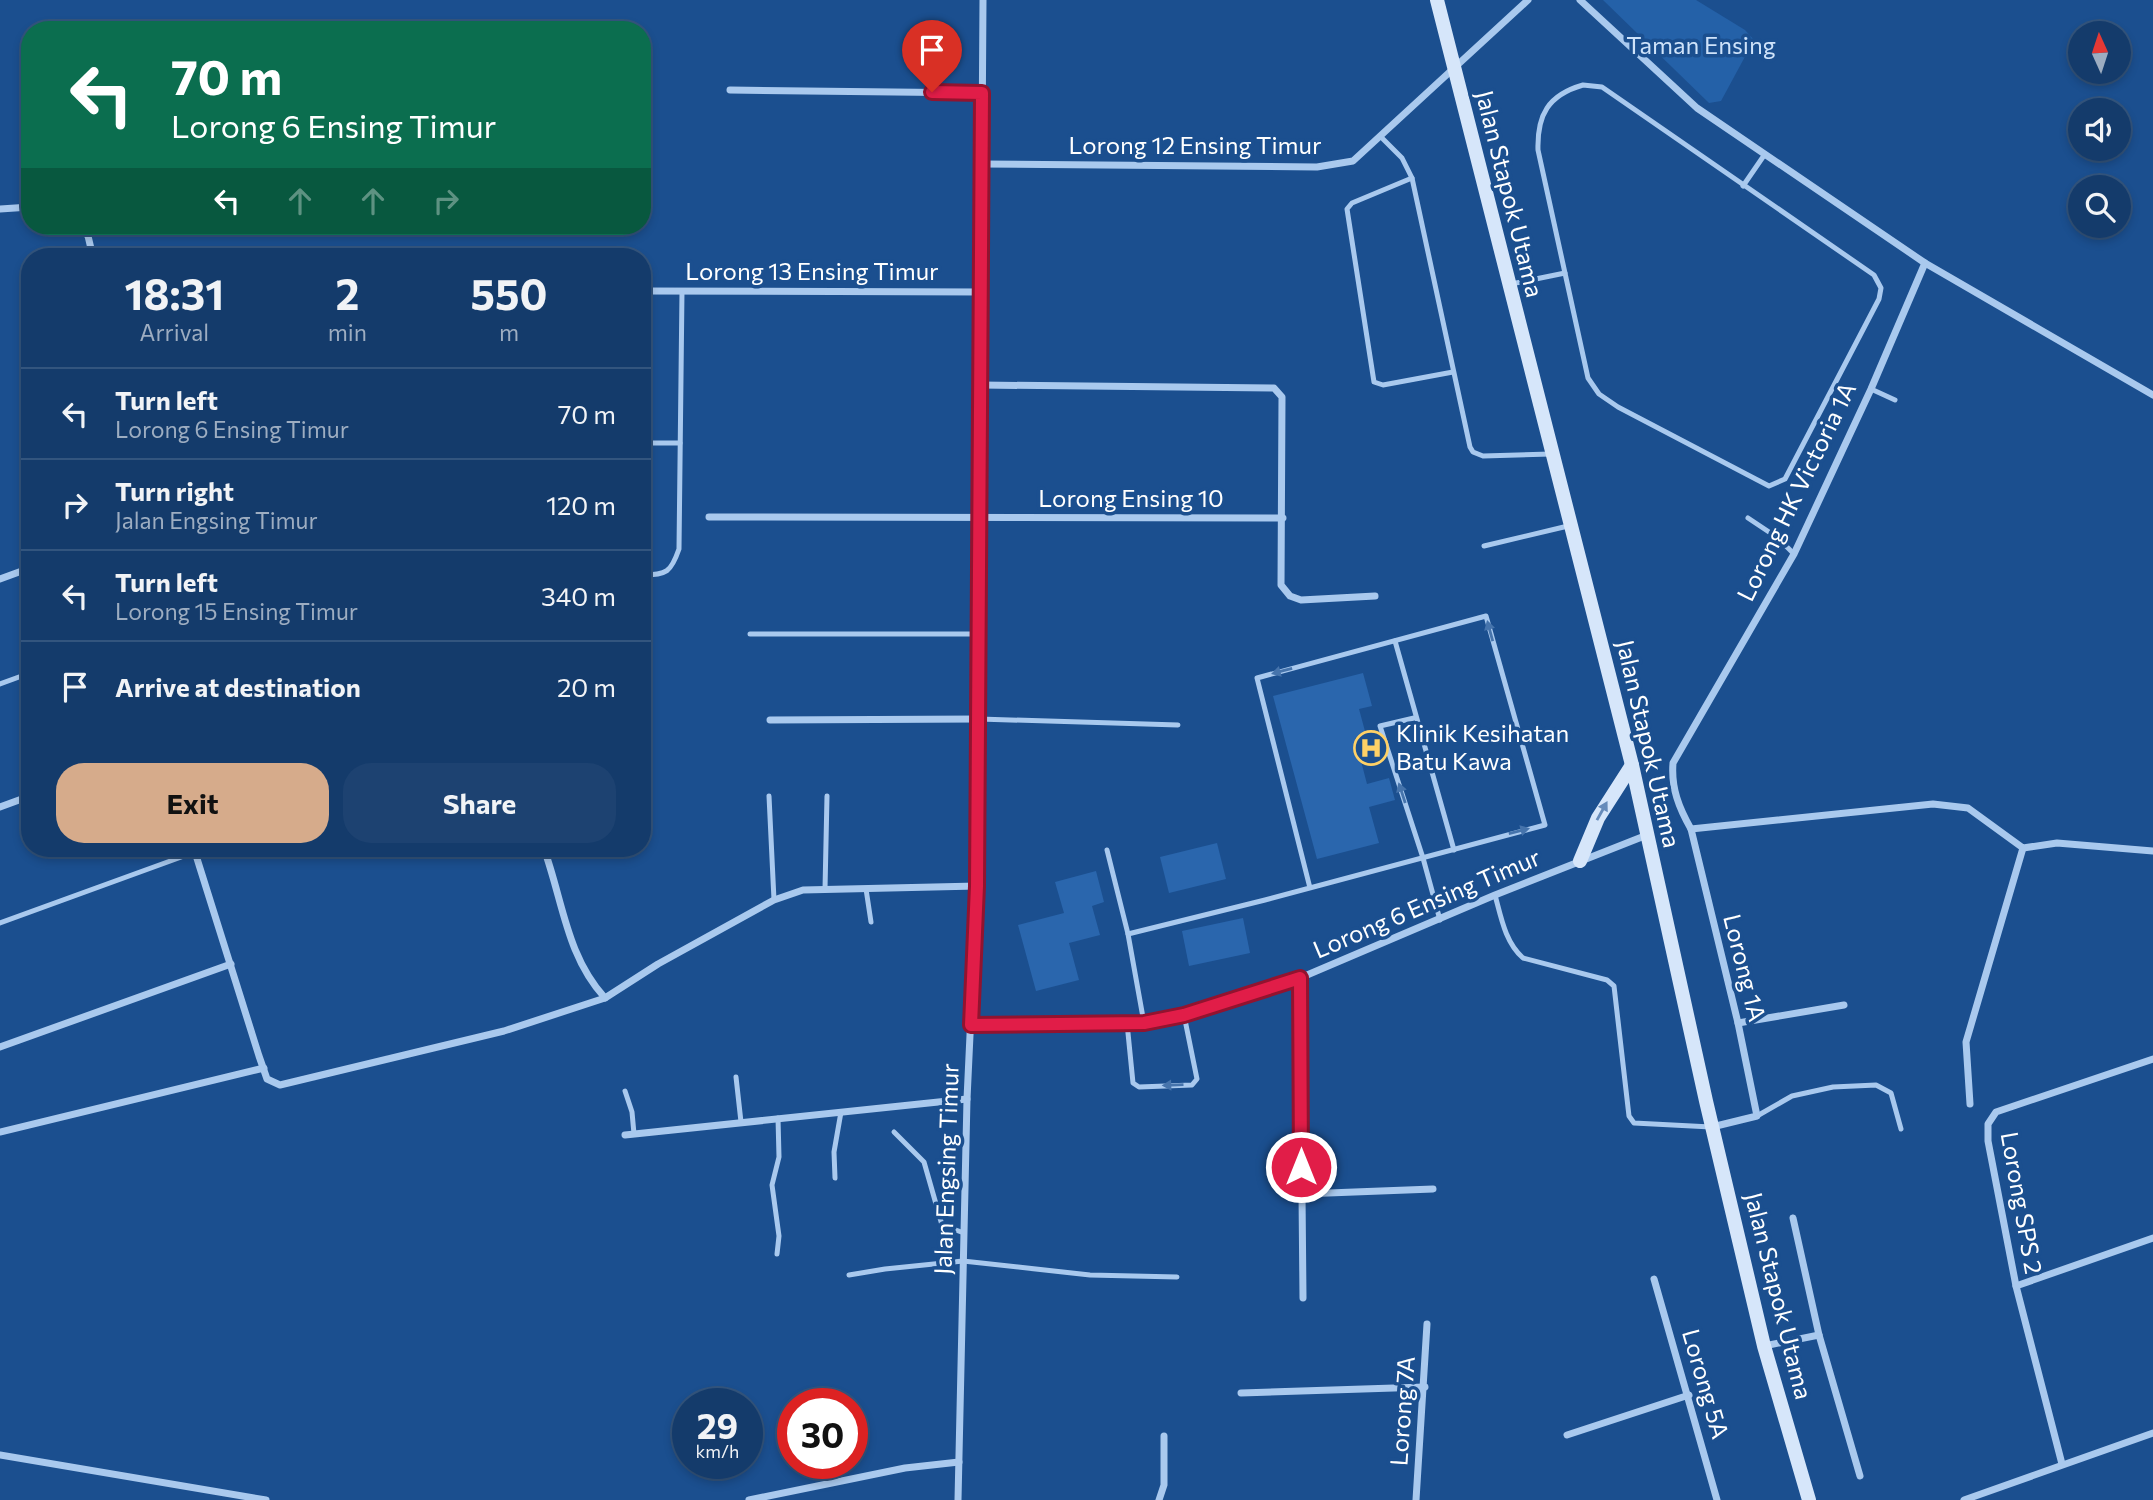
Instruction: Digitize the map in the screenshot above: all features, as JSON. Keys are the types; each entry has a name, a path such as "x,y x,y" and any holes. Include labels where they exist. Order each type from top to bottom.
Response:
{"main road":[{"name":"Jalan Stapok Utama","path":"1437,0 1632,765 1712,1127 1764,1346 1809,1500"},
{"path":"1580,861 1598,818 1632,765"}],"street":[{"name":"Jalan Engsing Timur","path":"958,1500 968,1099 977,886 983,0"},
{"path":"1453,67 1528,0"},
{"path":"1580,0 1697,108 1925,263 2153,395"},
{"name":"Lorong 12 Ensing Timur","path":"982,164 1317,167 1353,162 1453,67"},
{"path":"730,90 982,93"},
{"path":"0,209 21,208"},
{"name":"Lorong HK Victoria 1A","path":"1691,829 1675,793 1673,763 1794,554 1871,389 1925,263"},
{"name":"Lorong 13 Ensing Timur","path":"651,291 981,292"},
{"path":"981,384 1274,388 1282,397 1281,585 1290,596 1300,600 1375,596"},
{"name":"Lorong Ensing 10","path":"709,517 1283,518"},
{"path":"0,579 21,572"},
{"path":"770,720 979,719"},
{"path":"0,807 21,799"},
{"path":"1691,829 1933,804 1968,808 2023,848 2057,843 2153,851"},
{"name":"Lorong 1A","path":"1691,829 1738,1023 1757,1116"},
{"name":"Lorong 6 Ensing Timur","path":"971,1025 1144,1023 1184,1015 1300,978 1495,895 1647,835"},
{"path":"1970,1104 1966,1042 2023,848"},
{"path":"196,857 267,1079 280,1086 504,1031 605,998 658,964 774,900 803,890 977,886"},
{"path":"546,857 570,943 590,982 605,998"},
{"path":"0,1047 231,964"},
{"path":"1300,978 1303,1298"},
{"path":"1738,1023 1843,1005"},
{"name":"Lorong SPS 2","path":"2062,1464 2016,1286 1988,1141 1991,1117 1996,1112 2153,1059"},
{"path":"0,1132 264,1068"},
{"path":"629,1134 968,1099"},
{"path":"1712,1127 1757,1116"},
{"path":"1302,1194 1433,1189"},
{"path":"1793,1218 1819,1335 1860,1476"},
{"path":"2016,1286 2153,1238"},
{"name":"Lorong 5A","path":"1654,1279 1717,1500"},
{"name":"Lorong 7A","path":"1416,1500 1427,1324"},
{"path":"1764,1346 1819,1335"},
{"path":"1241,1393 1425,1387"},
{"path":"1567,1435 1689,1395"},
{"path":"1964,1500 2153,1433"},
{"path":"1159,1500 1164,1485 1164,1436"},
{"path":"0,1455 266,1500"},
{"path":"749,1500 905,1468 959,1462"}],"lane":[{"path":"1583,85 1602,87 1874,275 1881,288 1879,299 1785,479 1769,486 1618,407 1599,394 1588,378 1565,273 1538,150 1537,131 1541,114 1564,90 1583,85"},
{"path":"1381,137 1402,158 1412,178 1453,372 1473,452 1482,456 1551,454"},
{"path":"1743,186 1765,154"},
{"path":"1412,178 1352,203 1347,209 1374,382 1383,385 1453,372"},
{"path":"1508,285 1565,273"},
{"path":"651,575 661,575 674,566 679,549 682,291"},
{"path":"1871,389 1895,400"},
{"path":"651,443 680,443"},
{"path":"1748,518 1778,537 1794,554"},
{"path":"1485,546 1571,525"},
{"path":"1128,934 1310,888 1545,825 1486,616 1257,678 1310,888"},
{"path":"750,634 979,634"},
{"path":"1395,641 1414,718 1454,850"},
{"path":"0,684 21,676"},
{"path":"1414,718 1380,726 1440,920"},
{"path":"979,719 1178,725"},
{"path":"769,796 774,900"},
{"path":"825,889 827,796"},
{"path":"1107,850 1128,934 1144,1023"},
{"path":"0,923 175,857"},
{"path":"866,889 871,922"},
{"path":"1495,895 1503,926 1523,958 1607,980 1614,986 1629,1116 1634,1122 1712,1127"},
{"path":"1127,1023 1133,1083 1139,1087 1192,1085 1197,1079 1184,1015"},
{"path":"736,1077 741,1122"},
{"path":"1757,1116 1792,1096 1833,1087 1876,1085 1891,1093 1901,1129"},
{"path":"625,1091 632,1112 629,1134"},
{"path":"835,1178 834,1152 841,1112"},
{"path":"777,1254 779,1236 772,1185 779,1157 778,1118"},
{"path":"894,1132 924,1162 942,1224 964,1233"},
{"path":"849,1275 963,1261 1090,1275 1177,1277"}],"green space":[{"name":"Taman Ensing","path":"1603,0 1696,0 1745,30 1754,40 1721,101 1709,103"}],"building":[{"path":"1363,673 1372,706 1359,709 1366,735 1355,738 1367,784 1389,778 1395,800 1369,807 1379,843 1317,859 1273,696"},
{"path":"1217,843 1226,879 1169,893 1160,857"},
{"path":"1096,871 1104,902 1092,906 1100,935 1069,943 1079,980 1036,991 1018,925 1064,913 1055,882"},
{"path":"1243,918 1250,953 1189,966 1182,931"}],"place":[{"name":"Klinik Kesihatan Batu Kawa","path":"1371,748"}],"route":[{"path":"932,92 982,93 977,886 971,1025 1144,1023 1184,1015 1300,978 1301,1167"}]}
